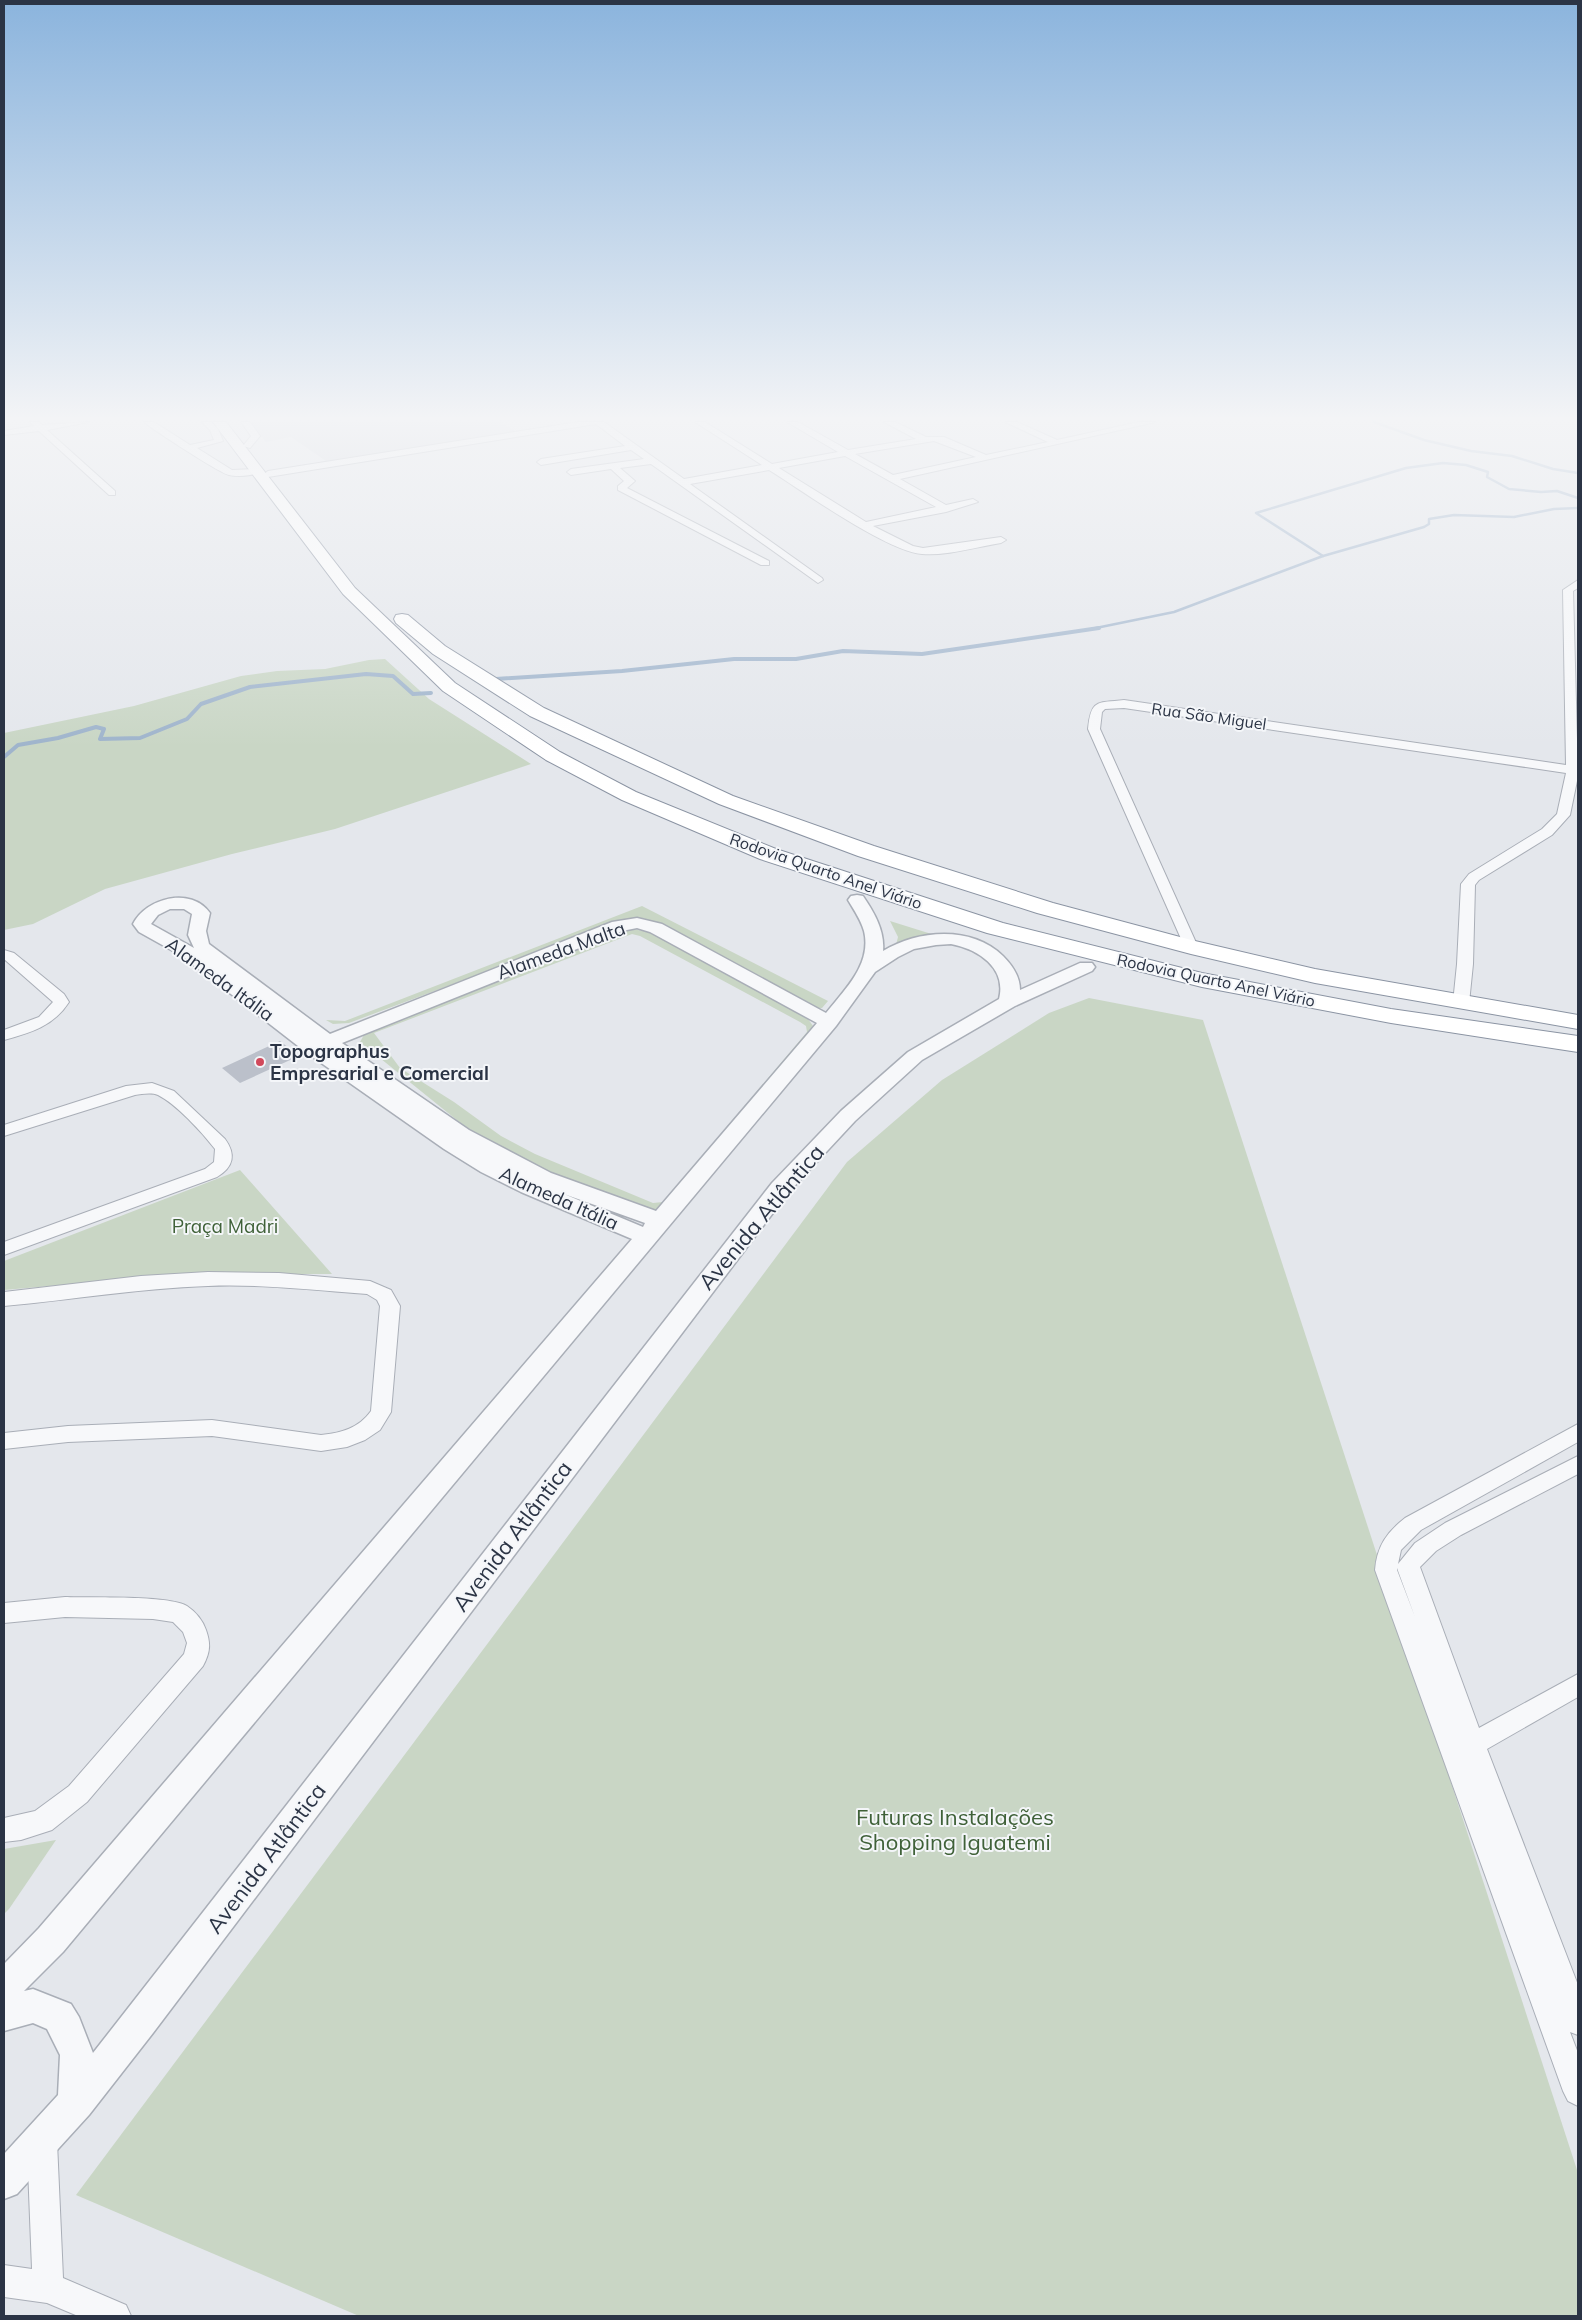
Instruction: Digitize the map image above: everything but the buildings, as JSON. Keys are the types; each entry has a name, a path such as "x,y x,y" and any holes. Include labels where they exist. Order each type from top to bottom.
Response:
{"highway":[{"name":"Rodovia Quarto Anel Viário","path":"304,530 349,591 449,687 553,756 629,796 768,854 995,928 1202,980 1391,1016 1578,1044"},
{"name":"Rodovia Quarto Anel Viário","path":"314,530 364,583 419,635 484,680 537,712 686,782 785,822 866,851 1044,908 1191,947 1315,976 1578,1022"},
{"path":"553,756 554,766 561,775 614,803 704,844 857,900 964,934 1086,967 1162,978 1202,980"},
{"path":"835,877 866,851"}],"street":[{"path":"702,530 765,563"},
{"path":"749,530 818,580"},
{"path":"873,530 898,544 916,551 940,550 1001,540"},
{"path":"1461,1003 1465,964 1468,884 1555,825 1564,815 1576,771 1574,624 1568,590 1576,585"},
{"name":"Rua São Miguel","path":"1191,947 1094,729 1096,711 1102,706 1124,704 1576,771"},
{"path":"4,1988 51,1940 829,1022 869,968 874,954 872,930 857,900"},
{"name":"Alameda Itália","path":"315,1048 203,948 197,940 196,931 200,913 197,908 189,904 179,904 164,906 146,914 142,924 145,928 188,952 315,1048 506,1159 654,1229"},
{"name":"Alameda Malta","path":"315,1048 618,926 637,923 656,928 829,1022"},
{"path":"166,940 196,931"},
{"path":"869,968 896,951 919,943 940,938 959,939 973,943 988,952 999,962 1009,976 1012,990 1008,1002"},
{"path":"4,954 52,991 61,1002 51,1017 35,1025 4,1035"},
{"name":"Avenida Atlântica","path":"4,2180 76,2102 141,2021 780,1188 848,1116 915,1056 1008,1002 1086,967"},
{"path":"4,1131 132,1090 154,1088 173,1097 223,1148 224,1158 220,1168 211,1173 4,1249"},
{"path":"4,1299 141,1283 208,1279 262,1280 370,1288 384,1295 390,1306 381,1412 372,1424 358,1434 340,1441 321,1443 212,1428 68,1434 4,1441"},
{"path":"1578,1432 1413,1524 1391,1544 1386,1555 1386,1570 1564,1995 1578,2021"},
{"path":"1463,1750 1408,1566 1413,1558 1453,1529 1578,1464"},
{"path":"1434,1512 1453,1529"},
{"path":"4,1613 65,1607 153,1609 178,1613 193,1626 199,1643 195,1659 78,1794 43,1821 21,1828 4,1830"},
{"path":"1463,1750 1578,1685"},
{"path":"1564,1995 1578,2091"},
{"path":"4,2014 33,2006 59,2016 67,2028 77,2055 76,2102"},
{"path":"42,2140 48,2287"},
{"path":"4,2281 48,2287 115,2316"}],"green space":[{"path":"385,659 429,699 531,764 335,829 232,854 105,889 33,924 4,930 4,733 134,706 241,676 277,671 325,669 369,660"},
{"path":"642,906 828,1001 822,1008 815,1008 661,925 643,918 629,918 349,1023 333,1024 326,1020 345,1021"},
{"path":"890,921 941,937 896,945 898,937"},
{"path":"632,929 649,932 806,1016 813,1026 663,1215 575,1185 489,1146 360,1042 365,1033 621,930","holes":["632,934 640,936 800,1022 806,1026 807,1032 663,1202 653,1203 535,1154 501,1136 454,1102 400,1068 374,1033"]},
{"name":"Futuras Instalações Shopping Iguatemi","path":"1089,998 1203,1020 1578,2173 1578,2316 359,2316 76,2195 847,1162 942,1080 1049,1013"},
{"name":"Praça Madri","path":"240,1170 332,1274 188,1274 4,1290 4,1261"},
{"path":"56,1840 9,1909 4,1914 4,1849"}],"waterway":[{"path":"1283,530 1323,556"},
{"path":"1323,556 1413,530"},
{"path":"1091,629 1174,612 1323,556"},
{"path":"496,679 622,671 734,659 796,659 843,651 922,654 1099,628"},
{"path":"4,757 18,745 58,738 96,727 104,729 100,739 140,738 187,719 201,704 250,687 366,674 393,676 413,694 431,693"}],"place":[{"name":"Topographus Empresarial e Comercial","path":"260,1062"}]}
